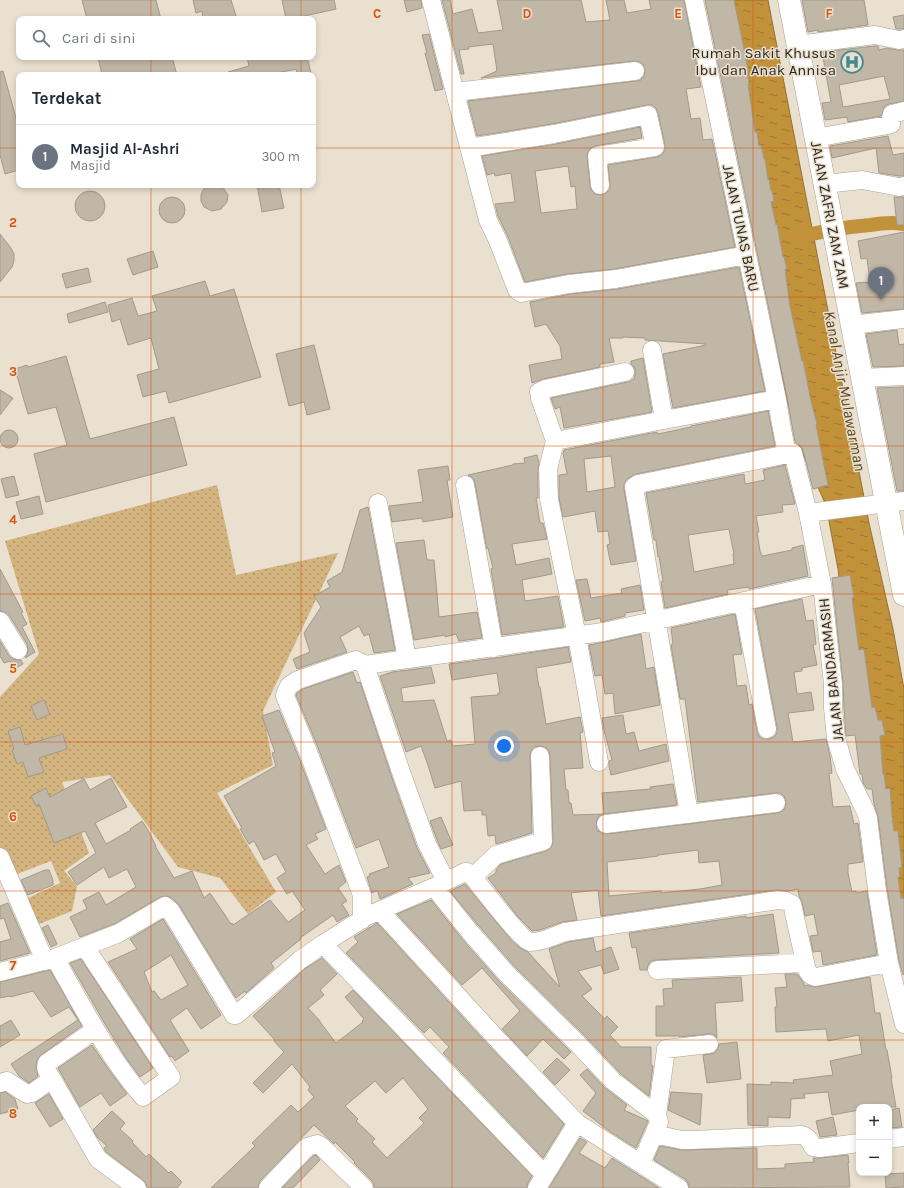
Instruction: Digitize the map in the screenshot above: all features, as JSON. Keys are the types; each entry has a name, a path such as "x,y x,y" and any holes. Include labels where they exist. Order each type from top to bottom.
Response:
{"main road":[{"name":"JALAN ZAFRI ZAM ZAM","path":"789,0 862,378 895,502 904,595"}],"street":[{"path":"431,0 488,220 519,293 569,284 616,279 747,255"},
{"name":"JALAN TUNAS BARU","path":"694,0 777,399 786,449 793,453"},
{"path":"797,45 875,35 899,40 904,39"},
{"path":"455,92 635,70"},
{"path":"815,138 888,125 891,124 892,114 904,112"},
{"path":"469,148 554,134 648,115 655,147 597,156 600,185"},
{"path":"825,184 862,180 900,187 904,186"},
{"path":"851,325 904,319"},
{"path":"652,350 664,420"},
{"path":"599,762 577,636 549,499 548,469 555,441 539,392 545,389 625,372"},
{"path":"862,378 904,376"},
{"path":"555,441 777,399"},
{"path":"689,814 634,487 638,484 793,453"},
{"name":"JALAN BANDARMASIH","path":"793,453 808,513 822,584 833,684 833,708 836,738 845,769 868,818 877,890 890,963 904,1024"},
{"path":"465,485 494,648"},
{"path":"808,513 895,502"},
{"path":"378,503 407,660"},
{"path":"362,920 362,895 307,749 285,696 289,686 298,680 356,660 365,665 604,632 822,584"},
{"path":"743,602 767,729"},
{"path":"0,621 18,650"},
{"path":"365,665 440,884 470,932 507,974 613,1081 657,1115"},
{"path":"473,877 496,855 543,841 540,756"},
{"path":"606,824 776,803"},
{"path":"0,857 50,960 95,1030 129,1080 143,1097 171,1077 85,947"},
{"path":"0,972 50,960 85,947 119,933 162,907 168,907 234,1015 236,1015 300,960 367,916 467,872 473,877 516,930 527,941 531,942 536,942 566,932 601,926 778,900 786,901 792,904 805,963 809,973 812,976 816,977 890,963"},
{"path":"380,911 577,1124 679,1188"},
{"path":"323,944 541,1182 577,1124"},
{"path":"657,970 805,963"},
{"path":"95,1030 47,1064 46,1070 98,1159 137,1188"},
{"path":"641,1163 658,1122 657,1115 666,1049 709,1044"},
{"path":"0,1083 7,1081 27,1094 32,1093 52,1079"},
{"path":"654,1134 682,1140 802,1135 809,1139 813,1147 820,1148 856,1143"},
{"path":"892,1139 904,1137"},
{"path":"268,1188 307,1147 317,1144 321,1146 364,1188"}],"shaded area":[{"path":"217,485 236,575 338,553 263,711 273,765 217,793 276,892 248,914 220,878 178,867 110,775 62,782 89,853 64,871 77,886 72,911 39,924 24,900 60,883 51,861 17,874 0,867 0,697 39,654 5,541"}],"water":[{"path":"712,0 768,0 869,523 893,629 904,689 904,952 877,784 852,688 838,569 826,505 798,443 784,388 748,176"}],"building":[{"path":"82,0 156,0 160,16 86,16"},
{"path":"193,0 231,0 236,16 203,16 202,11 196,13"},
{"path":"282,0 334,0 336,9 304,16 285,16"},
{"path":"404,0 421,0 422,8 407,12"},
{"path":"442,0 450,0 453,14 472,9 478,33 503,30 497,0 581,0 586,22 610,20 606,0 624,0 627,13 651,9 649,0 684,0 701,87 686,89 691,119 700,118 703,140 712,139 735,247 614,269 567,274 525,282 508,237 498,216 495,204 515,202 511,173 495,176 494,173 487,175 482,156 556,144 640,127 642,138 595,146 588,152 587,157 590,186 595,194 601,195 610,189 608,165 662,155 665,150 665,145 658,113 656,108 652,105 646,105 552,124 477,136 468,101 636,81 641,80 644,76 645,69 643,64 634,61 481,78 497,71 493,44 468,47 469,49 459,50 464,74 461,74","holes":["568,166 571,187 575,186 577,209 541,213 535,171"]},
{"path":"705,0 734,0 748,69 748,84 755,132 757,132 759,146 761,145 768,180 769,179 772,191 774,201 771,202 787,269 785,269 790,306 817,424 828,485 813,489 803,450 801,446 795,442"},
{"path":"802,0 864,0 868,25 808,32"},
{"path":"904,15 904,29 896,29 893,17"},
{"path":"429,34 443,89 435,91 422,35"},
{"path":"875,46 878,46 879,50 887,48 904,50 904,101 885,106 881,116 848,122 847,117 825,120 822,103 831,102 822,52","holes":["884,76 890,99 843,107 839,85"]},
{"path":"99,60 173,60 176,72 101,72"},
{"path":"248,60 308,60 311,72 297,72 296,69 282,72 228,72 249,66"},
{"path":"3,71 16,118 16,171 5,174 0,155 0,72"},
{"path":"888,136 893,155 904,153 904,176 879,173 876,148 832,158 830,146"},
{"path":"205,188 223,188 228,195 227,202 221,209 212,211 204,207 201,201 203,190"},
{"path":"258,188 280,188 284,208 262,212"},
{"path":"90,191 96,192 104,200 104,212 96,220 90,221 84,220 76,212 75,206 76,200 84,192"},
{"path":"172,197 181,201 185,210 181,219 172,223 163,219 159,210 163,201"},
{"path":"894,197 904,197 904,225 897,225"},
{"path":"904,232 904,309 862,313 856,283 870,282 867,258 861,259 858,241"},
{"path":"0,234 11,248 14,254 14,261 12,267 0,282"},
{"path":"153,251 158,267 133,275 127,259"},
{"path":"739,267 765,391 673,408 663,354 706,344 623,337 609,338 614,362 600,364 600,367 543,379 532,383 529,365 562,359 560,346 546,324 535,327 530,302 571,294 618,289"},
{"path":"88,268 91,282 66,288 62,274"},
{"path":"205,281 210,296 234,289 261,377 169,403 166,391 143,397 137,375 159,369 151,338 128,345 120,319 112,322 108,305 132,298 138,316 157,311 152,296"},
{"path":"105,302 108,312 69,323 67,314"},
{"path":"897,330 899,345 904,344 904,366 873,367 866,334"},
{"path":"314,345 330,409 307,415 304,402 289,406 276,354"},
{"path":"66,356 90,439 174,417 187,465 46,502 34,454 67,445 56,407 28,414 15,369 27,365 28,367"},
{"path":"643,358 652,412 564,428 560,407 555,409 551,398 628,382 634,379 635,375 635,369 631,364 631,361"},
{"path":"904,387 904,491 897,491 877,388"},
{"path":"0,390 13,398 0,415"},
{"path":"768,411 775,446 636,474 627,479 624,484 624,489 636,561 611,565 607,545 610,544 608,531 598,532 595,511 563,517 559,498 559,475 567,474 563,453 564,450 657,432 658,434","holes":["611,456 615,487 587,492 584,459"]},
{"path":"9,430 15,433 18,439 15,445 9,448 3,445 0,439 3,433"},
{"path":"537,455 539,463 538,498 536,498 540,523 543,523 547,539 512,544 516,565 549,558 552,574 522,580 525,601 558,596 564,627 502,635 491,569 493,568 486,545 475,483 473,478 468,475 513,464 525,463 524,458"},
{"path":"785,465 795,504 782,505 783,512 756,516 759,532 757,532 762,556 792,550 792,548 803,545 808,576 749,589 749,587 727,590 728,594 665,608 659,556 658,557 656,540 654,540 646,493 744,474 745,484 765,480 763,470","holes":["729,529 734,554 734,564 694,572 688,535"]},
{"path":"448,466 450,480 447,480 453,517 423,522 422,518 392,522 389,506 423,502 418,470"},
{"path":"14,476 19,495 6,498 1,479"},
{"path":"39,496 43,514 21,519 16,502"},
{"path":"368,507 395,650 374,653 369,634 364,636 359,626 340,637 347,652 297,669 293,659 310,652 304,633 321,607 314,596 330,587 327,581 342,572 360,510"},
{"path":"424,540 427,560 434,560 439,617 477,612 482,638 459,641 456,634 445,637 445,635 414,640 396,543"},
{"path":"0,569 23,612 21,613 27,624 22,627 35,652 25,658 28,650 27,644 9,615 0,611"},
{"path":"850,575 854,597 852,598 859,650 864,649 872,708 875,707 878,720 882,720 885,735 880,736 883,774 886,789 890,788 894,831 898,831 902,867 899,868 900,877 898,877 901,899 904,898 903,975 899,961 887,888 878,817 872,789 867,789 863,783 862,774 860,774 855,735 846,736 843,683 832,578"},
{"path":"587,579 591,598 622,593 621,589 640,585 644,610 625,613 625,616 601,622 600,618 585,621 576,580"},
{"path":"802,599 806,621 813,620 816,644 813,645 817,665 802,668 802,671 794,672 797,694 811,692 814,710 788,713 793,742 826,739 832,773 829,774 833,807 850,806 854,824 858,823 863,862 848,864 848,873 852,892 856,891 856,893 867,891 877,955 823,965 821,951 813,952 810,936 818,935 814,914 805,916 798,889 788,891 776,890 601,916 598,890 571,893 577,920 562,922 540,930 532,931 518,917 488,878 496,873 496,870 501,864 546,851 550,849 552,845 549,751 545,747 539,746 534,747 531,751 532,833 496,844 495,835 488,836 486,815 482,815 482,810 464,811 461,781 435,788 421,746 406,752 380,676 392,672 431,667 435,683 401,688 403,702 434,700 447,741 451,740 453,746 475,744 471,697 498,695 498,693 500,693 497,673 452,680 449,664 568,647 571,662 536,668 546,724 580,717 583,732 580,733 583,768 564,769 566,790 568,790 569,803 571,803 573,815 604,814 599,816 596,825 597,830 607,834 777,813 783,811 786,802 784,796 780,793 698,802 685,699 680,699 671,645 673,644 671,628 735,614 742,654 733,655 737,686 746,685 749,705 752,704 759,736 763,739 769,739 774,737 777,733 777,727 755,609","holes":["698,850 699,863 719,861 722,885 661,893 661,891 609,896 607,862"]},
{"path":"641,634 646,669 654,667 660,705 615,714 613,693 605,694 602,675 595,676 589,645"},
{"path":"0,641 9,656 13,659 21,660 23,664 14,669 10,661 4,663 0,656"},
{"path":"353,672 357,683 360,682 417,848 430,873 408,878 413,884 380,899 378,892 376,891 372,893 367,877 370,876 369,874 389,867 379,839 356,848 317,745 296,695 303,689"},
{"path":"44,700 50,714 37,720 31,706"},
{"path":"279,710 326,829 315,834 318,839 306,845 325,874 339,865 346,882 338,888 347,901 342,904 349,915 337,922 333,915 300,938 301,939 271,963 274,968 246,993 245,991 236,998 179,905 172,898 166,896 160,897 114,924 80,937 70,917 87,909 83,900 99,892 106,905 136,887 127,869 109,878 104,867 77,885 68,872 96,853 85,831 54,843 39,804 36,806 31,796 46,788 50,797 84,779 90,790 111,778 127,807 95,823 106,844 131,830 130,829 142,821 174,878 192,871 204,898 210,893 231,924 232,923 233,925 270,900 288,922 305,910 292,891 287,894 277,878 286,872 276,854 264,860 254,841 249,844 224,796 276,766 272,753 275,752 262,716"},
{"path":"623,715 626,734 634,732 639,751 666,744 669,761 611,775 609,761 612,760 602,718"},
{"path":"20,727 25,745 63,734 67,749 39,758 44,772 28,777 23,762 17,764 8,731"},
{"path":"673,784 677,805 604,814 602,793 651,789 650,787"},
{"path":"441,817 453,845 441,849 430,821"},
{"path":"45,870 49,870 53,880 53,885 28,895 21,880"},
{"path":"465,884 511,940 520,948 528,952 560,987 549,949 568,942 593,938 596,952 611,947 619,969 604,974 601,965 578,971 592,989 582,996 605,1019 607,1016 618,1027 610,1035 621,1047 651,1047 651,1065 653,1066 649,1096 620,1073 515,967 478,925 450,891"},
{"path":"431,900 462,939 499,981 571,1052 564,1059 543,1039 527,1056 502,1029 520,1011 482,968 462,985 397,914"},
{"path":"8,903 30,953 0,961 0,942 11,939 4,918 0,919 0,906"},
{"path":"773,914 779,953 656,960 651,961 647,970 640,970 636,947 632,948 629,933 746,916 746,918"},
{"path":"163,919 221,1015 201,1029 187,1008 170,1020 189,1051 175,1061 172,1056 170,1057 108,962 137,949 130,939","holes":["171,955 188,985 161,1000 154,991 152,992 144,972"]},
{"path":"377,923 489,1046 564,1124 543,1158 443,1053 449,1047 430,1027 424,1033 346,953 358,942 354,937"},
{"path":"48,925 57,944 51,947 42,928"},
{"path":"322,958 337,974 320,990 324,995 308,1008 320,1021 336,1043 363,1022 362,1021 364,1019 345,997 353,990 532,1176 527,1188 374,1188 372,1181 354,1163 355,1162 335,1142 334,1144 314,1125 260,1181 258,1188 211,1188 255,1146 252,1143 291,1105 298,1112 314,1097 308,1090 310,1087 292,1064 263,1093 253,1083 284,1052 253,1016 306,968","holes":["403,1078 428,1109 419,1118 424,1123 387,1158 372,1142 375,1139 356,1121 358,1119 345,1106 375,1081 386,1093"]},
{"path":"81,959 153,1068 140,1077 126,1058 105,1024 70,963"},
{"path":"50,970 82,1026 41,1055 37,1060 36,1065 38,1076 29,1083 19,1076 11,1064 78,1020 69,1007 51,1017 33,991 0,998 0,982"},
{"path":"785,974 797,974 804,983 804,986 807,985 814,987 870,977 875,1013 880,1013 896,1107 892,1107 892,1104 856,1104 856,1111 832,1115 828,1092 804,1094 805,1098 791,1099 790,1118 768,1117 768,1126 748,1125 747,1084 771,1085 771,1082 794,1083 793,1080 833,1075 830,1061 862,1054 859,1035 828,1041 826,1029 776,1032 775,1007 777,1007 775,988 787,987"},
{"path":"741,977 743,1001 715,1003 717,1038 713,1034 679,1037 656,1036 656,1006 664,1006 663,989 673,988 672,980"},
{"path":"11,1020 20,1035 0,1047 0,1026"},
{"path":"737,1042 741,1079 707,1083 703,1055 715,1053 719,1044"},
{"path":"92,1045 127,1094 110,1106 101,1093 80,1107 58,1068"},
{"path":"557,1058 570,1070 555,1085 543,1072"},
{"path":"587,1069 605,1088 627,1105 624,1110 648,1121 636,1148 609,1131 583,1111 596,1093 580,1075"},
{"path":"5,1092 15,1099 18,1109 0,1114 0,1093"},
{"path":"671,1092 702,1094 700,1125 668,1110"},
{"path":"49,1094 63,1119 50,1127 35,1103"},
{"path":"899,1108 902,1127 892,1128 892,1109"},
{"path":"112,1111 125,1123 120,1129 133,1141 132,1142 146,1157 149,1154 169,1173 171,1171 182,1182 177,1188 148,1188 143,1180 106,1152 104,1148 107,1146 97,1137 93,1130"},
{"path":"833,1117 837,1135 820,1137 816,1121"},
{"path":"580,1138 587,1142 579,1153 605,1168 612,1158 659,1188 549,1188"},
{"path":"660,1146 682,1150 757,1148 757,1169 785,1168 785,1164 814,1162 813,1158 848,1155 850,1187 689,1188 685,1179 654,1160"},
{"path":"316,1155 320,1160 293,1188 282,1188 313,1156"},
{"path":"904,1173 904,1187 886,1188 885,1176 892,1176 892,1174"}],"waterway":[{"path":"797,238 824,231 851,227 887,223 904,224"}],"place":[{"name":"Rumah Sakit Khusus Ibu dan Anak Annisa","path":"852,62"},
{"name":"Masjid Al-Ashri","path":"881,300"}],"water label":[{"name":"Kanal Anjir Mulawarman","path":"845,391"}]}
